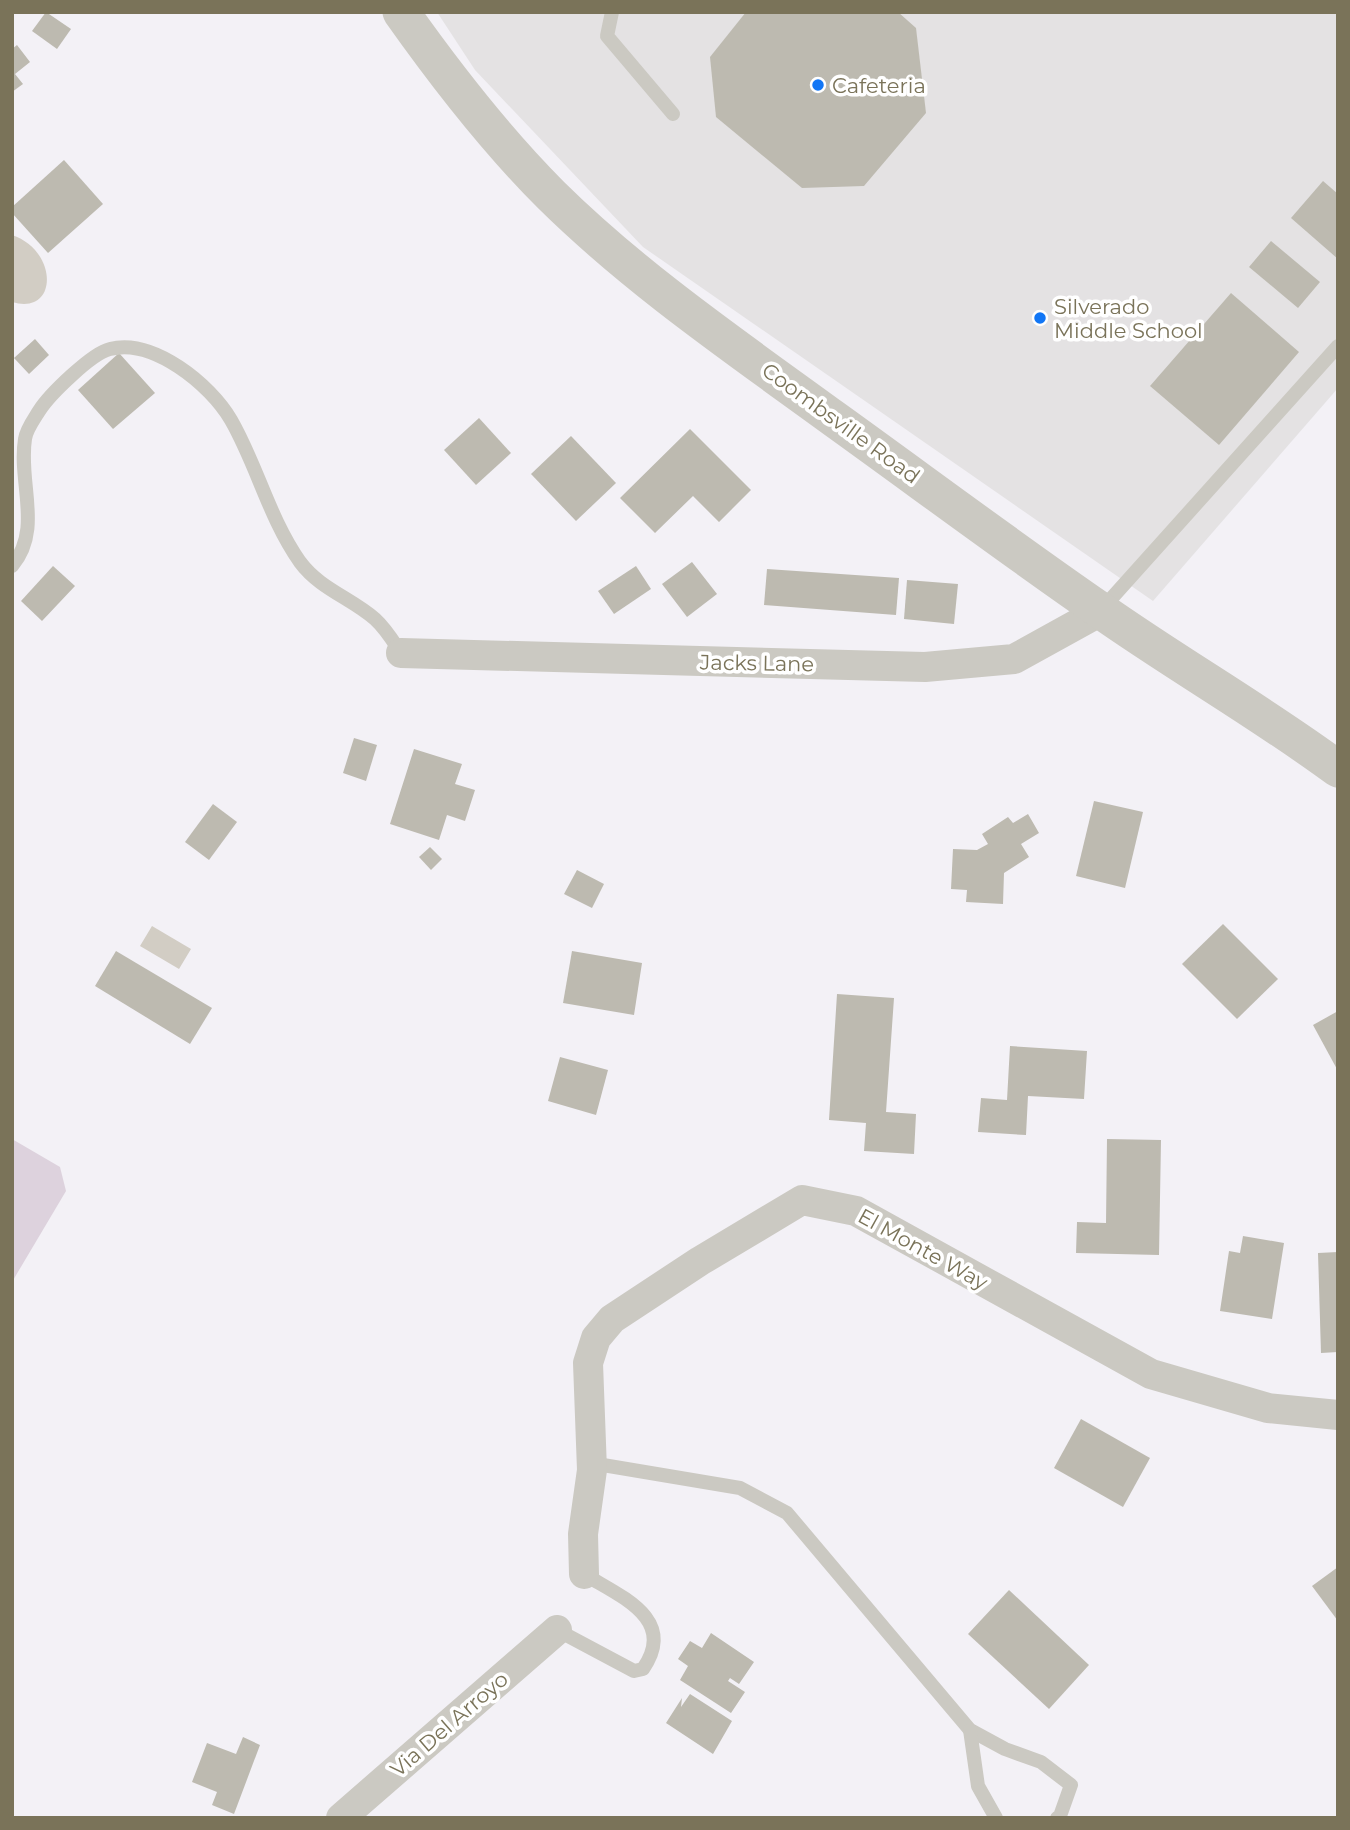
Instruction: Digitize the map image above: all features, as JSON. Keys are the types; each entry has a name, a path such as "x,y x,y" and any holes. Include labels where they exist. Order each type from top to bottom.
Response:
{"street":[{"name":"Coombsville Road","path":"401,12 449,79 493,132 552,196 636,268 725,339 1101,611 1282,728 1338,769"},
{"name":"Jacks Lane","path":"401,653 925,667 997,663 1030,651 1101,611"},
{"name":"El Monte Way","path":"584,1574 583,1534 591,1463 588,1363 596,1338 612,1319 700,1261 802,1200 856,1211 1151,1374 1268,1408 1338,1415"},
{"name":"Via Del Arroyo","path":"341,1818 557,1630"}],"lane":[{"path":"612,12 607,36 673,114"},
{"path":"1101,611 1338,346"},
{"path":"12,566 29,536 24,479 24,437 41,408 83,366 108,349 136,347 203,383 229,417 248,452 279,529 302,564 325,587 374,618 401,653"},
{"path":"591,1463 740,1488 787,1513 970,1730 1005,1749 1041,1762 1071,1785 1057,1818"},
{"path":"557,1630 634,1671 643,1669 649,1660 652,1627 642,1611 584,1574"},
{"path":"970,1730 978,1786 996,1818"}],"shaded area":[{"name":"Silverado Middle School","path":"437,12 1338,12 1338,388 1153,601 643,247 475,70"},
{"path":"12,235 27,243 38,254 45,267 45,291 38,300 27,304 12,302"},
{"path":"152,926 191,949 179,969 140,946"},
{"path":"12,1139 60,1167 66,1191 12,1282"}],"building":[{"path":"46,12 71,29 57,49 32,31"},
{"name":"Cafeteria","path":"746,12 898,12 916,28 926,113 864,186 802,188 716,117 710,57"},
{"path":"17,45 30,62 15,74 23,84 12,92 12,49"},
{"path":"64,160 103,204 48,253 12,213 12,207"},
{"path":"1323,181 1338,194 1338,259 1291,218"},
{"path":"1271,241 1320,282 1298,308 1249,267"},
{"path":"1231,293 1299,352 1219,445 1150,386"},
{"path":"35,339 49,355 29,374 14,358"},
{"path":"119,353 155,393 113,429 78,390"},
{"path":"479,418 511,453 476,485 444,450"},
{"path":"690,429 751,490 719,522 693,496 655,533 620,498"},
{"path":"571,436 616,483 576,521 531,474"},
{"path":"692,562 717,594 687,617 662,584"},
{"path":"53,566 75,586 42,621 21,601"},
{"path":"636,566 651,589 614,614 598,591"},
{"path":"767,569 899,578 896,615 764,605"},
{"path":"907,580 958,584 954,624 904,619"},
{"path":"354,738 377,745 366,781 343,773"},
{"path":"414,749 462,764 455,784 475,790 465,821 447,815 439,840 390,824"},
{"path":"1094,801 1143,812 1125,888 1076,876"},
{"path":"213,804 237,822 209,860 185,842"},
{"path":"1028,814 1039,833 1021,844 1029,857 1004,873 1003,904 966,902 967,890 951,889 953,849 977,850 988,844 982,834 1008,817 1013,823"},
{"path":"430,847 442,859 431,870 419,857"},
{"path":"577,870 604,884 592,908 564,894"},
{"path":"1223,924 1278,979 1237,1019 1182,964"},
{"path":"116,951 212,1008 190,1044 95,986"},
{"path":"572,951 642,963 634,1015 563,1003"},
{"path":"837,994 894,998 886,1112 916,1114 914,1154 864,1151 866,1123 829,1120"},
{"path":"1338,1011 1338,1071 1313,1025"},
{"path":"1010,1046 1087,1051 1084,1099 1028,1096 1026,1135 978,1132 981,1098 1007,1100"},
{"path":"560,1057 608,1070 596,1115 548,1101"},
{"path":"1107,1139 1161,1140 1159,1255 1076,1253 1077,1222 1106,1223"},
{"path":"1243,1236 1284,1243 1272,1319 1220,1311 1229,1251 1240,1253"},
{"path":"1338,1252 1338,1352 1321,1353 1318,1253"},
{"path":"1081,1419 1150,1458 1123,1507 1054,1468"},
{"path":"1338,1567 1338,1621 1312,1586"},
{"path":"1009,1590 1089,1665 1049,1709 968,1634"},
{"path":"711,1633 754,1662 739,1684 730,1678 728,1681 745,1692 731,1713 680,1680 688,1666 678,1659 690,1641 702,1648"},
{"path":"690,1694 732,1721 713,1754 666,1723 682,1698 681,1707"},
{"path":"243,1737 260,1745 234,1814 212,1805 217,1792 192,1782 207,1743 236,1754"}],"place":[{"name":"Cafeteria","path":"818,85"},
{"name":"Silverado Middle School","path":"1040,318"}]}
